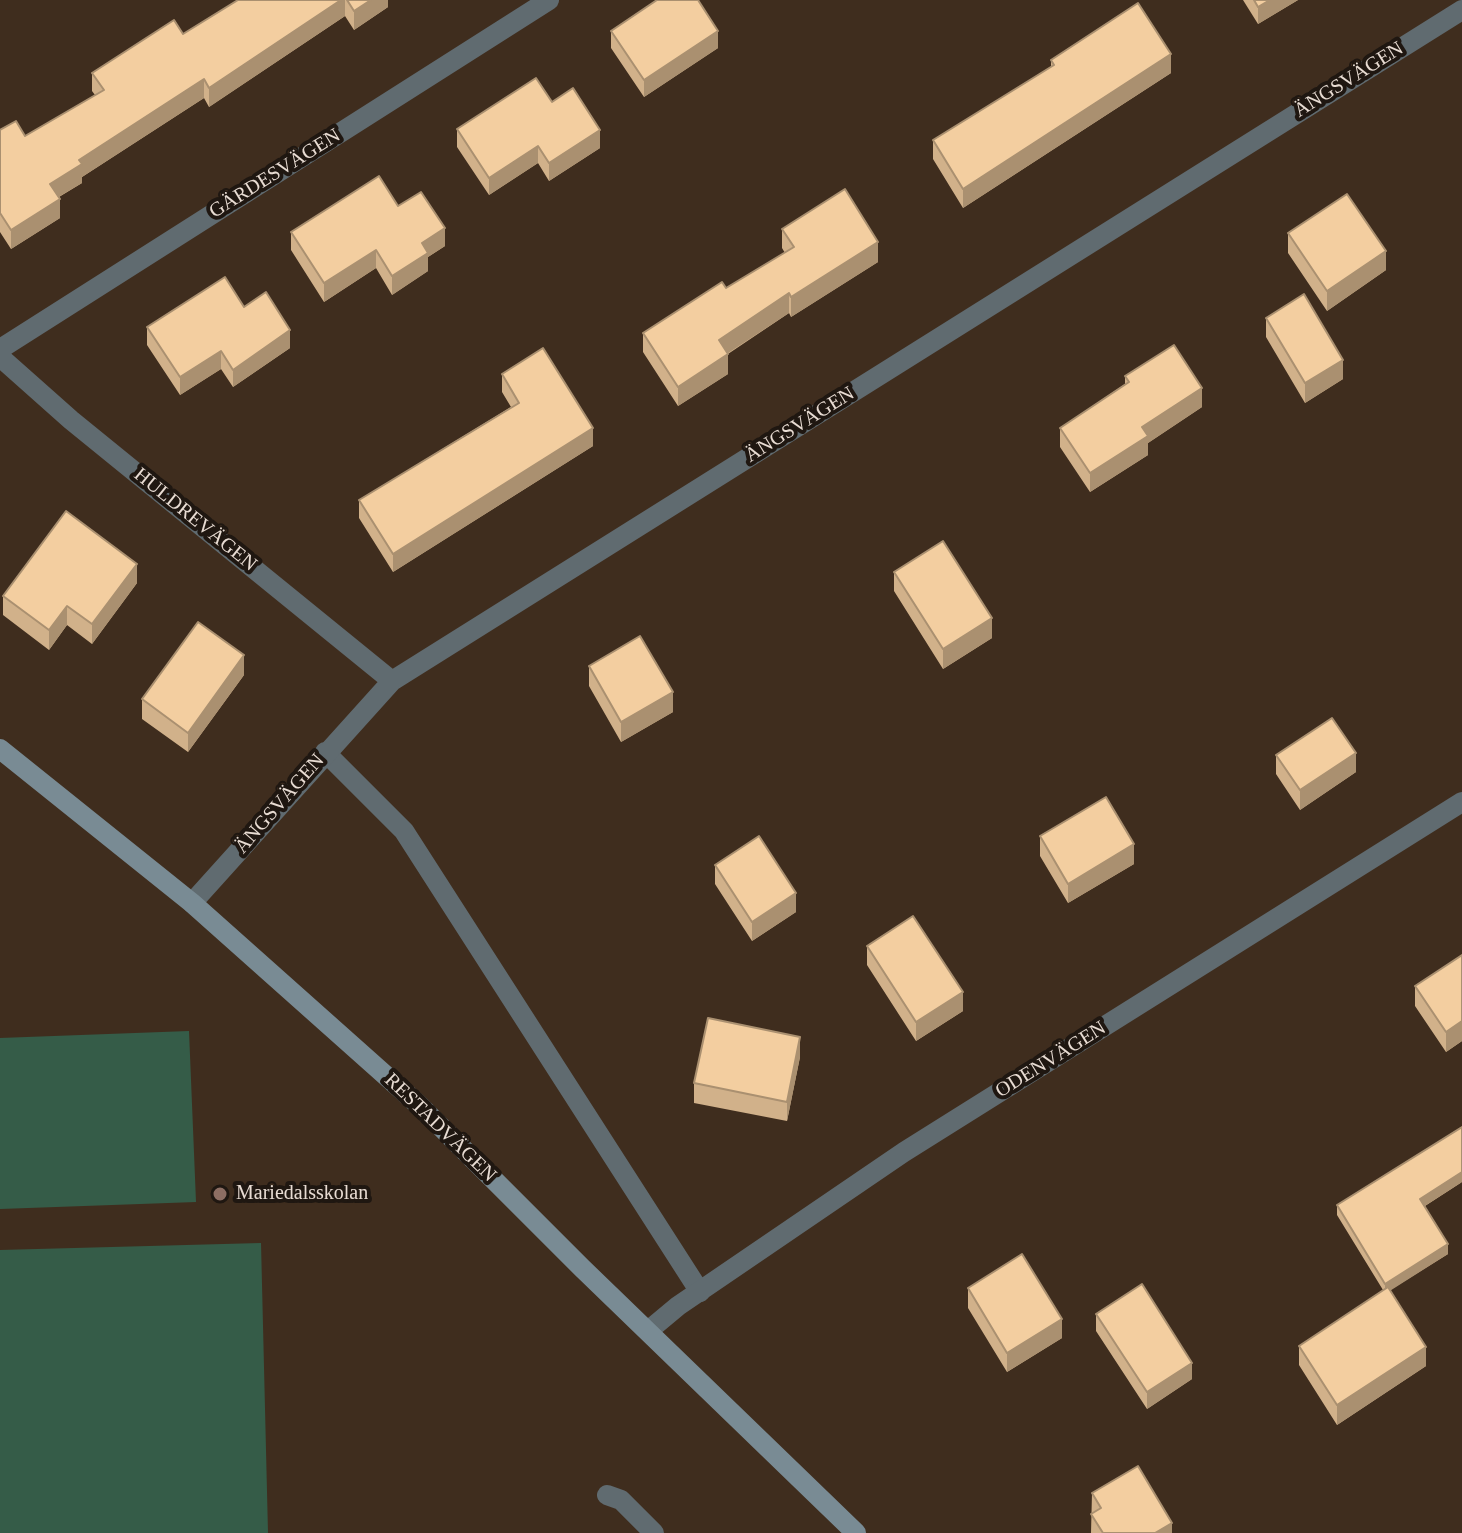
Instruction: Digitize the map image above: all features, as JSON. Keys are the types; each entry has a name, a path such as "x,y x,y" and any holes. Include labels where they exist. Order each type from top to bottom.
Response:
{"street":[{"name":"GÄRDESVÄGEN","path":"0,349 549,0"},
{"name":"ÄNGSVÄGEN","path":"192,903 392,681 1462,10"},
{"name":"HULDREVÄGEN","path":"0,357 71,420 392,681"},
{"name":"RESTADVÄGEN","path":"0,749 192,903 421,1107 856,1533"},
{"path":"325,752 404,831 700,1292"},
{"name":"ODENVÄGEN","path":"648,1331 904,1152 1462,802"},
{"path":"607,1495 621,1500 654,1533"}],"green space":[{"path":"189,1031 196,1202 0,1209 0,1038"},
{"path":"261,1243 268,1533 0,1533 0,1250"}],"building":[{"path":"238,0 341,0 209,88 204,79 79,160 82,164 50,184 60,199 11,230 0,213 0,130 16,121 25,136 104,90 92,73 174,20 183,34"},
{"path":"347,0 371,0 354,11"},
{"path":"657,0 698,0 718,31 644,80 611,31"},
{"path":"1254,0 1270,0 1258,7"},
{"path":"1138,3 1171,54 963,189 933,140 1054,65 1051,60"},
{"path":"536,78 552,102 573,88 600,130 549,163 538,146 489,178 457,129"},
{"path":"379,176 398,206 421,192 445,228 422,243 428,253 392,276 376,250 324,283 291,232"},
{"path":"845,189 878,242 791,297 789,293 719,340 728,354 678,387 643,333 722,282 726,288 794,247 782,229"},
{"path":"1347,194 1386,251 1327,291 1288,233"},
{"path":"225,277 244,307 266,292 290,330 233,370 221,351 180,377 147,327"},
{"path":"1304,294 1343,360 1305,383 1266,318"},
{"path":"1174,345 1202,388 1142,427 1148,436 1090,473 1060,428 1129,382 1125,376"},
{"path":"543,348 593,428 393,554 359,500 519,403 502,374"},
{"path":"66,511 137,564 92,624 67,606 49,630 3,596"},
{"path":"943,541 992,618 943,649 894,572"},
{"path":"198,622 244,655 188,733 142,699"},
{"path":"640,636 673,692 621,722 589,666"},
{"path":"1332,718 1356,753 1300,790 1276,755"},
{"path":"1106,797 1134,844 1068,884 1040,836"},
{"path":"759,836 796,893 752,922 715,865"},
{"path":"913,916 963,992 916,1022 867,946"},
{"path":"1462,955 1462,1021 1446,1032 1415,986"},
{"path":"708,1018 800,1037 787,1102 694,1083"},
{"path":"1462,1127 1462,1172 1420,1199 1448,1244 1385,1284 1337,1205"},
{"path":"1022,1254 1062,1319 1007,1353 968,1288"},
{"path":"1142,1284 1192,1363 1147,1392 1096,1314"},
{"path":"1388,1287 1426,1347 1337,1405 1299,1346"},
{"path":"1138,1466 1172,1523 1155,1533 1103,1533 1091,1514 1101,1508 1092,1493"}],"place":[{"name":"Mariedalsskolan","path":"220,1194"}]}
